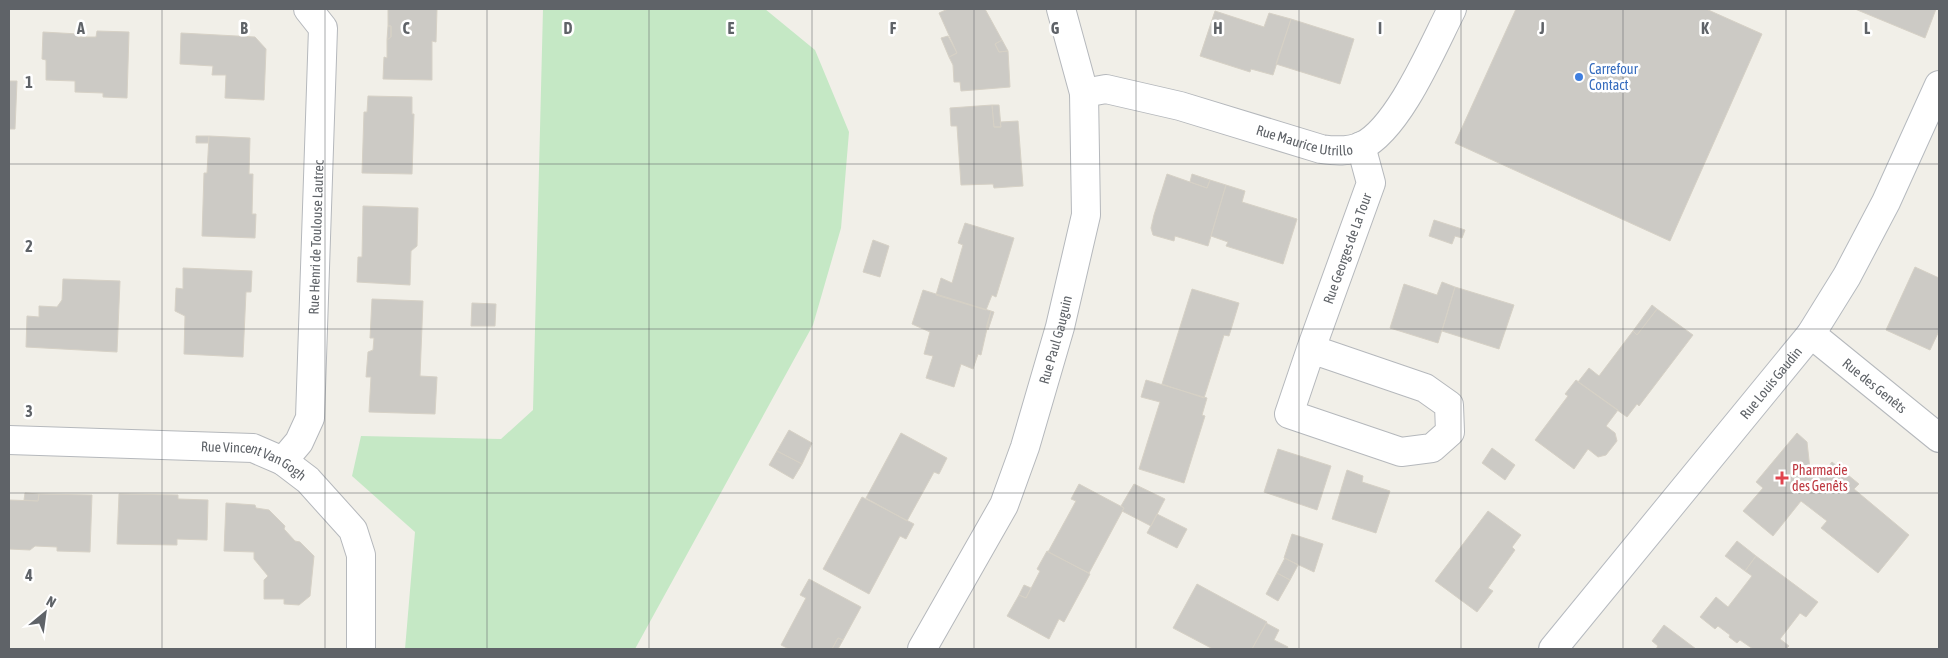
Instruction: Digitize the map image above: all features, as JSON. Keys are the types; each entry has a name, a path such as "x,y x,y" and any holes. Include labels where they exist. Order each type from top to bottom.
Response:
{"street":[{"name":"Rue Henri de Toulouse Lautrec","path":"283,461 299,442 310,418 323,28 308,9"},
{"name":"Rue Paul Gauguin","path":"922,649 1004,505 1025,448 1060,328 1086,215 1084,93 1061,9"},
{"name":"Rue Maurice Utrillo","path":"1084,93 1106,89 1180,106 1320,149 1340,151 1361,146 1380,135 1396,114 1452,9"},
{"name":"Rue Louis Gaudin","path":"1553,649 1811,334 1847,276 1886,202 1939,85"},
{"name":"Rue Georges de La Tour","path":"1311,349 1425,388 1449,405 1450,432 1432,448 1401,452 1289,414 1311,349 1371,183 1361,146"},
{"name":"Rue des Genêts","path":"1811,334 1939,438"},
{"name":"Rue Vincent Van Gogh","path":"9,440 253,448 283,461 308,480 353,530 361,555 361,649"}],"green space":[{"path":"543,9 765,9 815,50 849,132 841,228 813,325 635,649 405,649 415,532 352,476 361,436 501,439 533,410"}],"building":[{"path":"388,9 437,9 436,42 432,41 432,80 383,79 384,57 387,58 387,40 391,37 391,26 388,26"},
{"path":"948,9 985,9 1002,40 995,44 999,52 1008,51 1010,87 961,91 960,82 954,82 953,65 949,57 957,53 939,13"},
{"path":"1516,9 1706,9 1762,34 1670,241 1455,143"},
{"path":"1855,9 1936,9 1925,38"},
{"path":"1215,11 1264,27 1269,13 1291,19 1273,75 1251,69 1250,72 1200,56"},
{"path":"1291,19 1354,39 1340,84 1276,64"},
{"path":"388,26 391,26 391,37 387,40"},
{"path":"97,31 129,32 127,98 103,97 103,93 75,92 75,81 46,80 46,60 42,59 43,32 78,34 78,37 96,37"},
{"path":"181,33 255,37 266,49 264,100 225,98 226,75 212,75 213,66 180,64"},
{"path":"948,36 957,53 949,57 941,38"},
{"path":"1002,40 1008,51 999,52 995,44"},
{"path":"9,81 17,81 15,129 9,129"},
{"path":"368,96 412,97 412,114 414,114 412,174 362,173 364,112 367,112"},
{"path":"992,105 999,105 1001,127 994,127"},
{"path":"992,105 994,127 1001,127 1000,122 1018,121 1023,186 994,188 993,184 961,185 957,126 951,126 950,108"},
{"path":"196,136 209,136 208,143 196,143"},
{"path":"209,136 250,138 249,174 253,174 252,214 256,214 255,238 202,236 204,173 207,173"},
{"path":"1167,174 1207,188 1210,180 1226,185 1208,246 1175,236 1174,241 1153,235 1151,228"},
{"path":"1192,174 1210,180 1207,188 1190,182"},
{"path":"1226,185 1245,191 1242,202 1297,219 1283,264 1226,246 1228,242 1211,236"},
{"path":"363,206 418,208 417,246 411,251 410,285 357,282 358,257 362,257"},
{"path":"1434,220 1465,230 1462,238 1455,236 1452,244 1429,236"},
{"path":"965,223 1014,238 996,297 992,295 986,310 936,295 941,278 952,283 963,245 958,243"},
{"path":"873,240 889,246 880,277 863,272"},
{"path":"1915,267 1939,278 1939,331 1930,350 1886,330"},
{"path":"183,268 252,271 251,292 246,292 243,357 184,354 185,316 175,311 176,288 183,289"},
{"path":"63,279 120,281 117,352 26,347 27,316 39,317 39,306 57,307 62,300"},
{"path":"1442,282 1455,287 1438,343 1390,328 1404,284 1437,295"},
{"path":"1455,287 1514,305 1499,349 1442,331"},
{"path":"1192,289 1239,303 1229,336 1224,335 1204,398 1162,384"},
{"path":"923,290 991,311 981,355 978,354 973,369 961,364 954,387 926,378 933,356 924,354 930,332 912,324"},
{"path":"372,299 423,301 420,376 437,377 435,414 369,412 371,377 366,377 368,352 373,350 374,338 370,338"},
{"path":"472,303 496,304 495,326 471,326"},
{"path":"1652,305 1657,309 1637,335 1633,331"},
{"path":"1657,309 1693,335 1639,406 1637,404 1627,417 1578,382 1589,368 1599,376 1633,331 1637,335"},
{"path":"991,311 994,312 988,330 986,328"},
{"path":"1146,380 1207,398 1202,415 1205,416 1184,483 1139,469 1160,402 1141,397"},
{"path":"1576,380 1618,410 1606,426 1615,433 1617,441 1606,455 1598,457 1588,449 1574,469 1535,440 1568,396 1565,394"},
{"path":"789,430 812,443 802,464 777,451"},
{"path":"901,433 947,458 939,474 934,472 907,521 866,498"},
{"path":"1797,433 1807,442 1810,469 1820,477 1832,462 1859,484 1854,489 1909,535 1878,573 1821,528 1827,521 1801,501 1773,536 1743,511 1763,488 1756,482"},
{"path":"1492,448 1515,465 1505,480 1482,463"},
{"path":"1278,449 1331,466 1317,510 1264,492"},
{"path":"777,451 802,464 793,479 769,465"},
{"path":"1347,470 1363,476 1362,482 1390,491 1376,533 1332,519"},
{"path":"1079,484 1124,508 1089,573 1048,552 1076,501 1071,499"},
{"path":"1134,484 1165,499 1151,526 1122,511 1124,508 1121,506"},
{"path":"25,493 39,494 38,501 24,500"},
{"path":"39,494 92,495 90,552 57,551 57,547 35,546 30,550 9,549 9,500 38,501"},
{"path":"119,494 178,495 178,499 208,500 207,540 177,539 177,545 117,544"},
{"path":"862,497 914,524 906,539 900,536 869,594 823,569"},
{"path":"226,503 255,505 256,508 269,510 285,526 284,529 295,541 300,542 314,556 310,596 299,605 284,604 284,599 264,599 264,580 268,576 254,559 254,552 224,551"},
{"path":"1488,511 1521,535 1512,547 1515,550 1488,588 1493,591 1477,612 1435,581"},
{"path":"1157,514 1187,529 1177,548 1147,533"},
{"path":"1292,534 1323,544 1314,572 1284,558"},
{"path":"1737,541 1756,556 1745,571 1725,556"},
{"path":"1047,551 1090,574 1064,622 1059,619 1049,639 1007,616 1019,595 1026,598 1040,571 1037,569"},
{"path":"1756,556 1818,602 1806,617 1800,613 1780,639 1789,646 1786,649 1753,649 1740,640 1737,643 1718,626 1715,629 1700,617 1716,597 1728,607 1752,576 1745,571"},
{"path":"1285,558 1298,565 1290,580 1277,573"},
{"path":"1277,573 1290,580 1278,601 1266,594"},
{"path":"809,579 861,607 843,640 838,638 832,649 789,649 781,645 806,598 800,595"},
{"path":"1197,584 1267,622 1252,649 1213,649 1173,628"},
{"path":"1024,585 1031,588 1026,598 1019,595"},
{"path":"1266,623 1279,630 1274,640 1288,647 1287,649 1252,649"},
{"path":"1664,625 1696,649 1656,649 1658,646 1652,641"},
{"path":"838,638 843,640 838,649 832,649"}],"place":[{"name":"Carrefour Contact","path":"1579,77"},
{"name":"Pharmacie des Genêts","path":"1782,478"}]}
